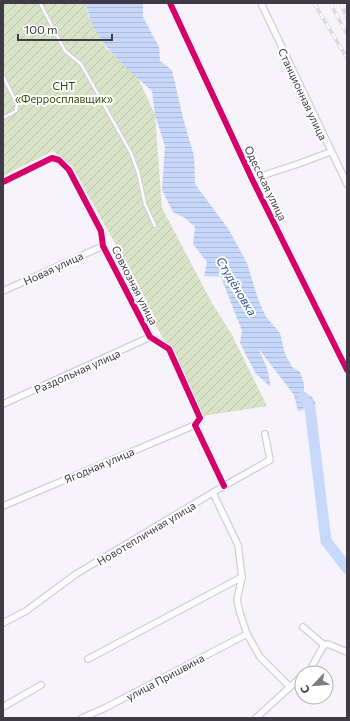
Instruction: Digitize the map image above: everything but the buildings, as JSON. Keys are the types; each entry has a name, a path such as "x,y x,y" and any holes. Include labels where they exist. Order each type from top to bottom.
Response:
{"street":[{"name":"Одесская улица","path":"170,3 252,179 347,370"},
{"name":"Станционная улица","path":"261,3 330,152 347,184"},
{"path":"252,179 330,152"},
{"name":"Совхозная улица","path":"3,182 52,158 59,160 69,170 101,231 103,246 150,337 169,349 200,418 195,425 224,486"},
{"name":"Новая улица","path":"3,291 103,246"},
{"name":"Раздольная улица","path":"3,404 150,337"},
{"name":"Ягодная улица","path":"3,506 195,425"},
{"name":"Новотепличная улица","path":"3,623 26,612 76,574 270,460 265,434"},
{"path":"213,493 238,545 242,577 237,600 247,634 260,657 290,687"},
{"path":"88,658 242,577"},
{"path":"303,627 324,645 328,644 347,652"},
{"name":"улица Пришвина","path":"82,718 105,708 247,634"},
{"path":"313,665 324,645"},
{"path":"256,718 294,683"},
{"path":"3,706 40,685"}],"lane":[{"path":"40,3 65,51 81,64 131,153 138,172 145,204 155,226"},
{"path":"3,76 17,104 16,111 3,118"}],"green space":[{"name":"СНТ «Ферросплавщик»","path":"3,3 86,3 88,15 106,48 138,78 155,115 162,208 212,303 232,335 267,406 202,416 157,327 130,295 115,261 116,245 72,166 53,151 3,176"}],"water":[{"path":"86,3 143,3 143,17 159,47 160,61 172,70 183,118 194,156 195,184 229,230 247,263 258,299 266,317 280,333 285,354 292,367 300,372 304,384 304,392 312,397 316,404 310,408 298,411 294,395 258,348 267,368 271,387 256,374 240,343 242,331 221,277 204,276 207,262 193,244 195,227 185,218 173,212 162,190 165,146 155,115 152,91 111,52 103,42 95,30"}],"waterway":[{"name":"Студёновка","path":"303,397 310,408 326,541 347,568"}],"railway":[{"path":"314,3 347,58"},
{"path":"330,3 347,34"},
{"path":"341,3 347,19"}],"cycle path":[{"path":"170,3 252,179 347,370"},
{"path":"3,182 52,158 59,160 69,170 101,231 103,246 150,337 169,349 200,418 195,425 224,486"}]}
